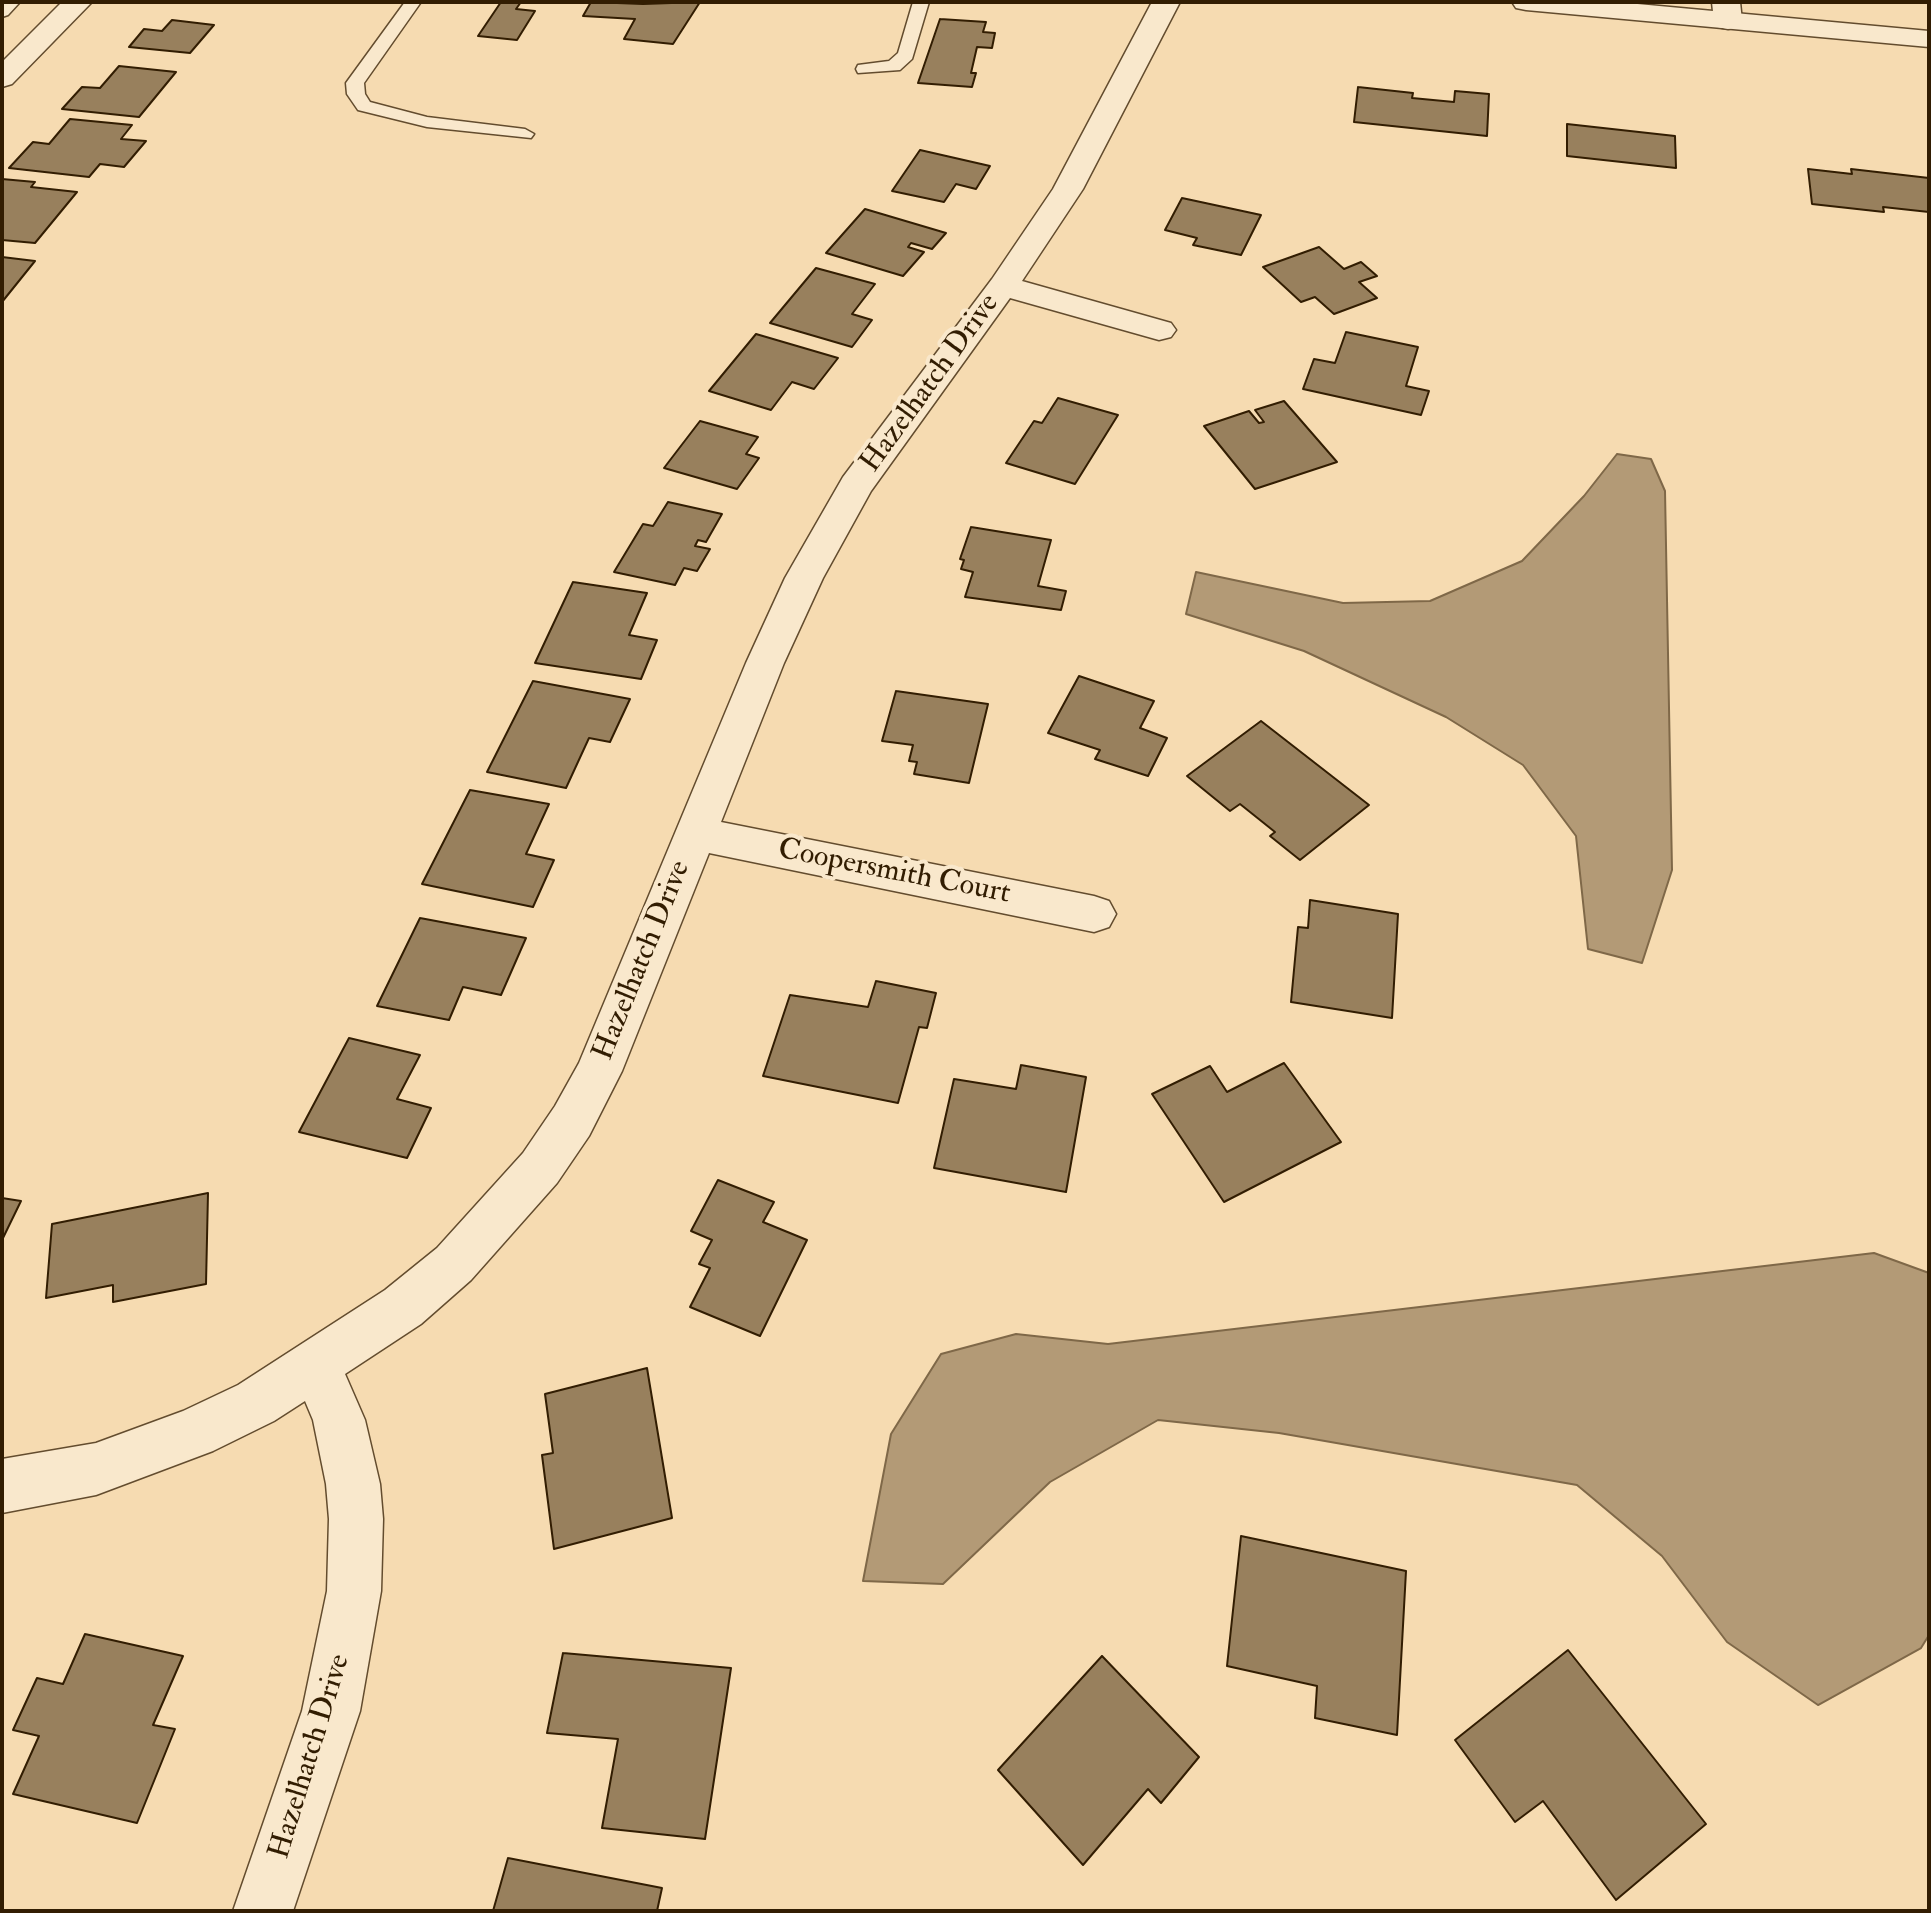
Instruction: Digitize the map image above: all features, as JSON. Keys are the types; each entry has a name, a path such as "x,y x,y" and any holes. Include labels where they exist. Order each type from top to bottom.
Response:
{"street":[{"path":"2,78 78,2"},
{"name":"Hazelhatch Drive","path":"263,1911 331,1711 354,1591 356,1530 353,1484 339,1420 316,1367 385,1321 454,1264 511,1203 557,1144 599,1071 779,630 830,531 885,444 1003,286 1068,189 1166,2"},
{"path":"1526,2 1727,11 1929,39"},
{"path":"1003,286 1159,330"},
{"name":"Coopersmith Court","path":"695,833 1094,914"},
{"path":"2,1486 96,1469 195,1433 316,1367"}],"lane":[{"path":"2,12 12,2"},
{"path":"413,2 355,83 356,94 364,106 427,122 525,134"},
{"path":"864,69 894,66 906,55 921,2"}],"shaded area":[{"path":"1617,454 1651,459 1665,491 1672,870 1642,963 1588,949 1576,836 1523,765 1446,717 1304,651 1186,614 1196,572 1343,603 1430,601 1522,561 1584,496"},
{"path":"1874,1253 1929,1273 1929,1635 1921,1648 1818,1705 1727,1642 1662,1556 1577,1485 1279,1433 1158,1420 1050,1482 943,1584 863,1581 891,1434 941,1354 1016,1334 1108,1344"}],"building":[{"path":"501,2 521,2 516,9 535,11 517,40 478,36"},
{"path":"591,2 700,2 673,44 624,39 635,19 583,16"},
{"path":"940,19 986,22 983,32 995,33 992,48 977,47 971,73 976,73 972,87 918,83"},
{"path":"172,20 214,25 190,53 129,47 144,29 162,31"},
{"path":"119,66 176,72 139,117 62,109 82,87 100,88"},
{"path":"1358,87 1413,93 1412,98 1454,102 1455,91 1489,94 1487,136 1354,122"},
{"path":"70,119 132,125 121,139 146,141 124,167 100,164 89,177 9,168 33,142 49,144"},
{"path":"1567,124 1675,136 1676,168 1567,156"},
{"path":"920,150 990,166 976,189 956,184 944,202 892,191"},
{"path":"1808,169 1852,174 1851,169 1929,178 1929,212 1883,207 1884,212 1812,204"},
{"path":"2,179 35,182 31,187 77,192 35,243 2,240"},
{"path":"1182,198 1261,215 1241,255 1193,245 1197,238 1165,230"},
{"path":"865,209 946,233 932,249 911,243 908,247 924,252 903,276 826,253"},
{"path":"1319,247 1344,269 1361,262 1377,276 1359,282 1377,298 1334,314 1315,297 1301,302 1263,267"},
{"path":"2,257 35,261 2,302"},
{"path":"816,268 875,284 852,314 872,320 852,347 770,323"},
{"path":"1346,332 1418,347 1406,386 1429,391 1421,415 1303,389 1314,359 1335,363"},
{"path":"756,334 838,358 814,389 792,382 771,410 709,391"},
{"path":"1058,398 1118,415 1075,484 1006,463 1034,421 1042,423"},
{"path":"1284,401 1337,462 1255,489 1204,426 1249,411 1259,423 1264,422 1255,410"},
{"path":"700,421 758,437 746,454 759,458 737,489 664,468"},
{"path":"668,502 722,514 706,542 698,540 695,546 710,549 697,571 684,568 675,585 614,572 643,524 653,526"},
{"path":"971,527 1051,540 1038,586 1066,591 1061,610 965,597 973,572 961,569 964,560 960,559"},
{"path":"573,582 647,593 629,635 657,640 641,679 535,663"},
{"path":"1079,676 1154,701 1140,728 1167,738 1148,776 1095,759 1100,750 1048,733"},
{"path":"533,681 630,699 610,742 589,738 566,788 487,772"},
{"path":"896,691 988,704 969,783 914,774 917,762 909,761 913,745 882,741"},
{"path":"1261,721 1369,805 1300,860 1270,836 1275,832 1240,804 1230,811 1187,776"},
{"path":"470,790 549,804 526,854 554,860 533,907 422,884"},
{"path":"1310,900 1398,914 1392,1018 1291,1002 1298,927 1308,928"},
{"path":"420,918 526,938 501,995 463,987 449,1020 377,1006"},
{"path":"876,981 936,993 927,1028 919,1027 898,1103 763,1076 790,995 868,1007"},
{"path":"349,1038 420,1055 397,1099 431,1108 407,1158 299,1132"},
{"path":"1284,1063 1341,1142 1224,1202 1152,1094 1210,1066 1227,1092"},
{"path":"1021,1065 1086,1077 1066,1192 934,1168 954,1079 1016,1089"},
{"path":"718,1180 774,1202 763,1222 807,1240 760,1336 690,1307 710,1268 699,1264 712,1240 691,1231"},
{"path":"208,1193 206,1284 113,1302 113,1285 46,1298 52,1224"},
{"path":"2,1198 21,1201 2,1240"},
{"path":"647,1368 672,1518 554,1549 542,1455 553,1453 545,1394"},
{"path":"1241,1536 1406,1571 1397,1735 1315,1718 1317,1686 1227,1666"},
{"path":"85,1634 183,1656 153,1725 175,1729 137,1823 13,1794 39,1736 13,1730 37,1678 63,1684"},
{"path":"1568,1650 1706,1824 1616,1900 1543,1801 1515,1822 1455,1740"},
{"path":"563,1653 731,1668 705,1839 602,1828 618,1739 547,1733"},
{"path":"1102,1656 1199,1757 1161,1803 1148,1789 1083,1865 998,1770"},
{"path":"508,1858 662,1888 657,1911 493,1911"}]}
